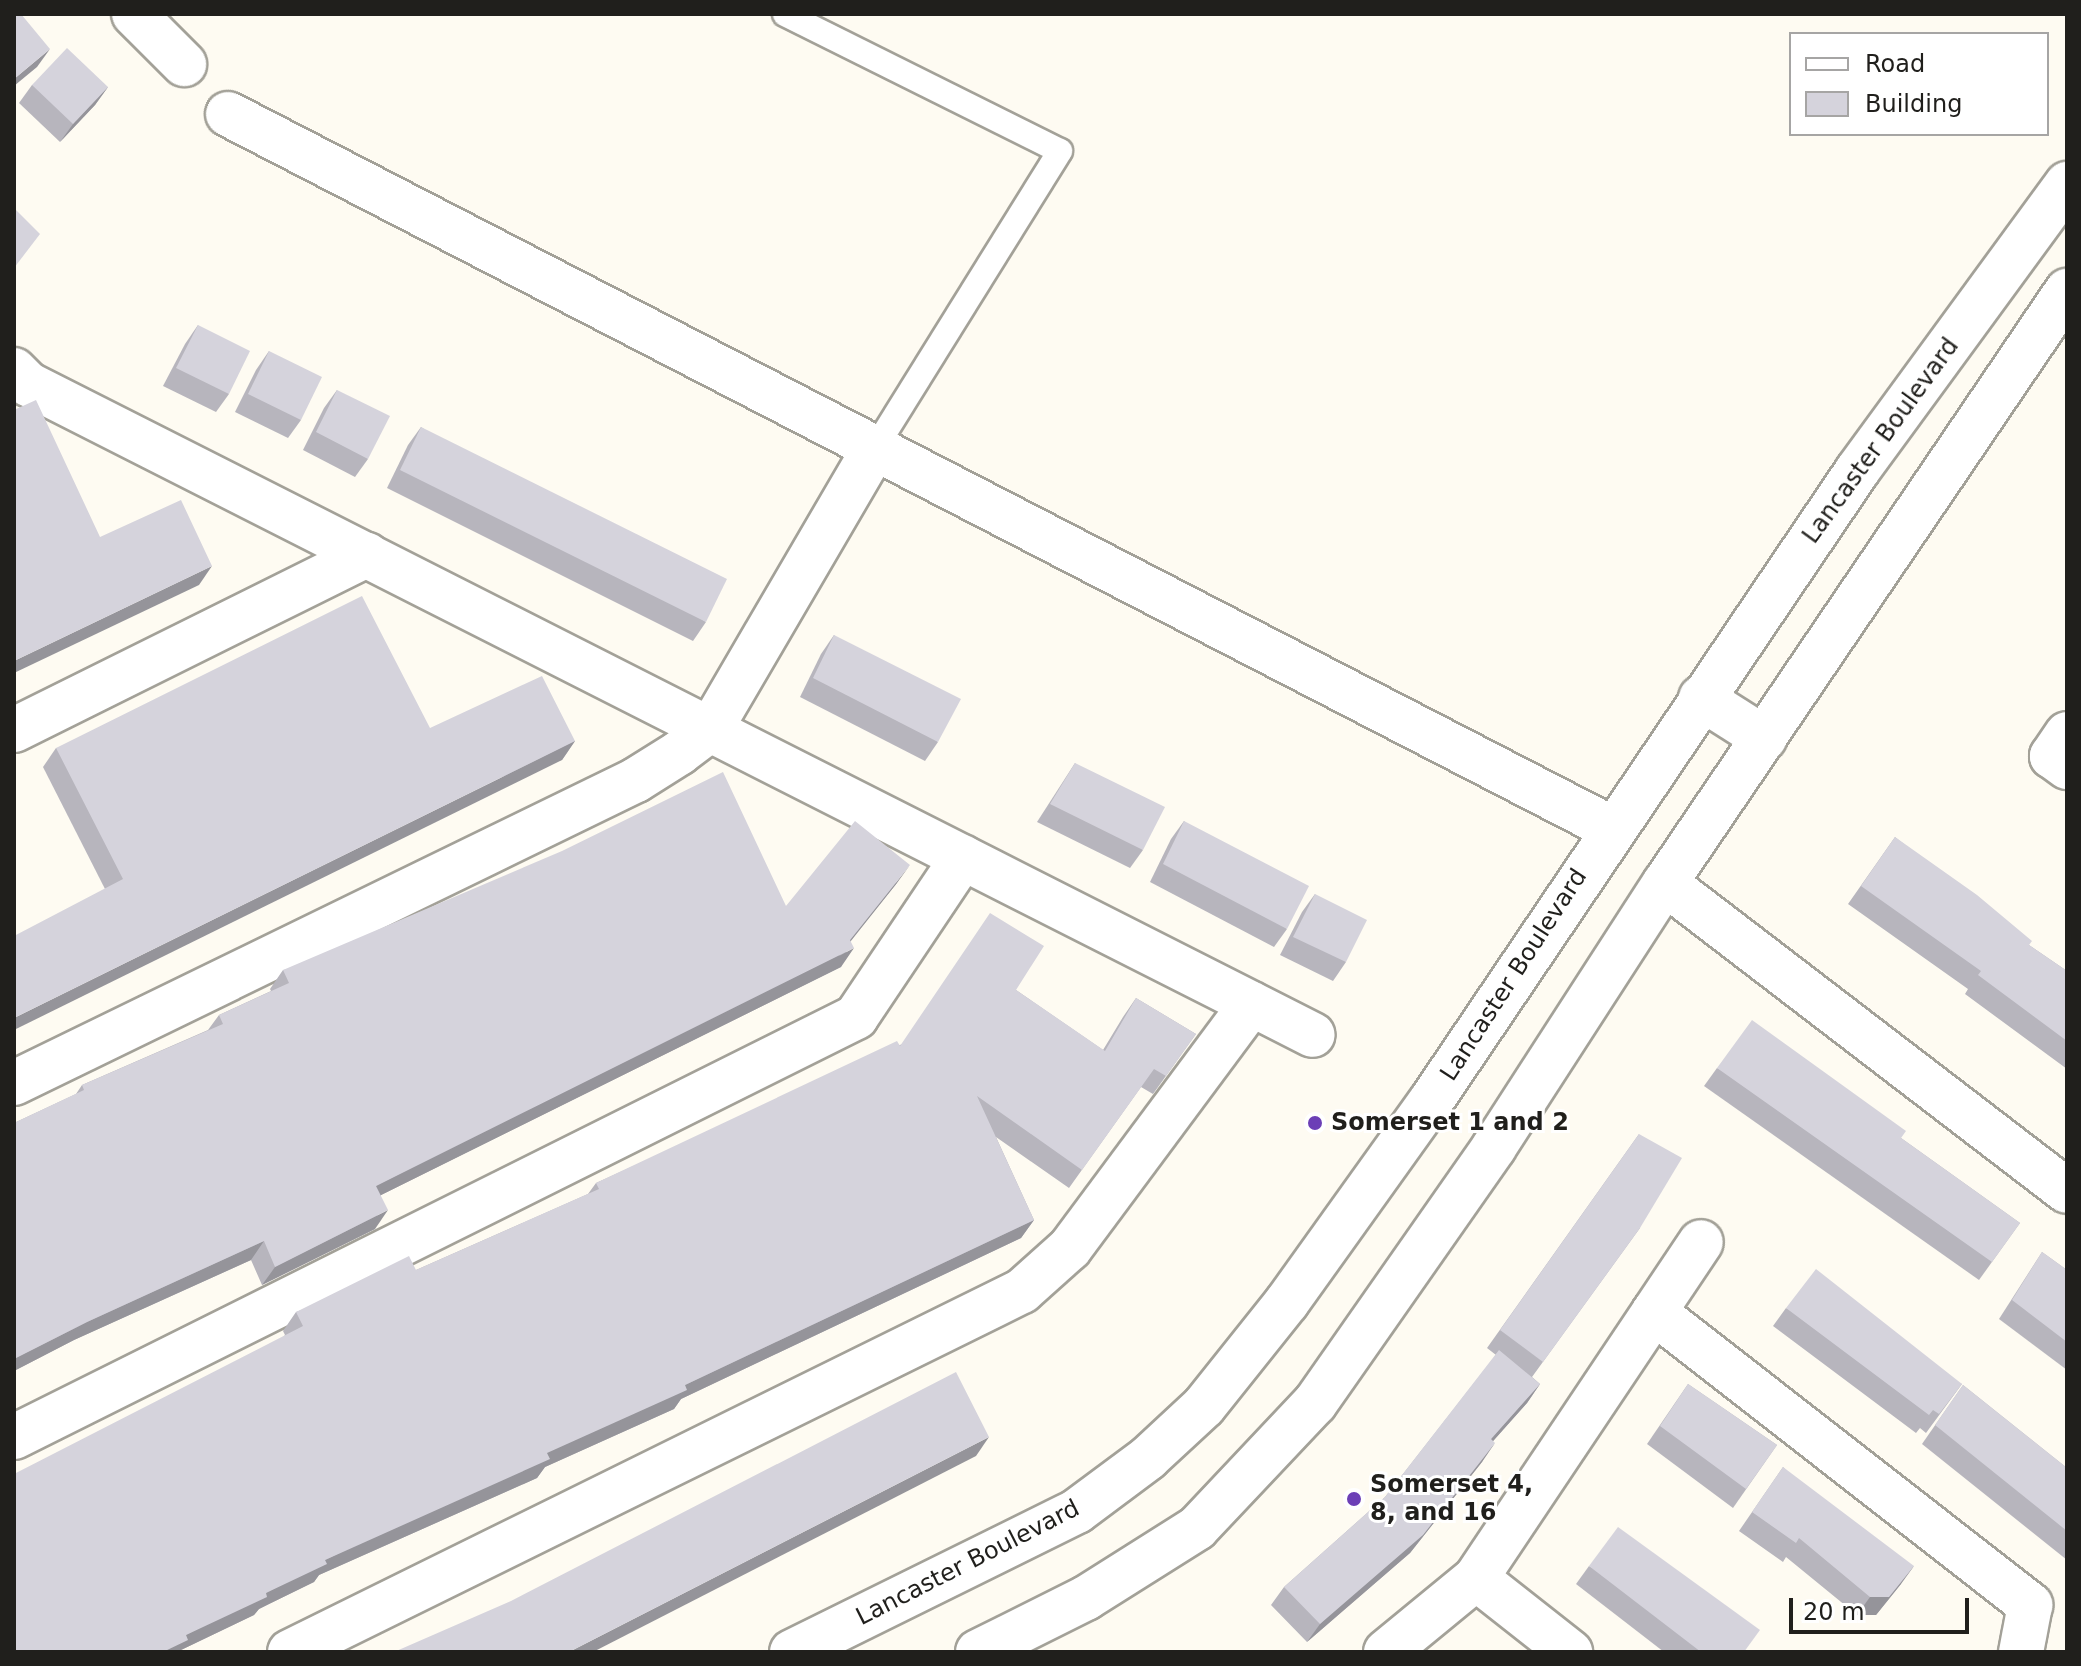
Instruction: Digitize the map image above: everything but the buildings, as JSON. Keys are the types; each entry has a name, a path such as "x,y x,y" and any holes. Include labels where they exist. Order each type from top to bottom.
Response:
{"street":[{"path":"134,14 184,64"},
{"path":"228,114 1611,828"},
{"name":"Lancaster Boulevard","path":"792,1652 1077,1511 1148,1458 1204,1406 1287,1302 1431,1101 1611,828 1857,471 2067,184"},
{"path":"978,1652 1086,1598 1197,1528 1267,1460 1315,1403 1494,1147 1665,883 2067,291"},
{"path":"19,381 1313,1035"},
{"path":"14,1083 636,780 710,730 875,448"},
{"path":"14,730 367,555"},
{"path":"1701,698 1764,738"},
{"path":"2067,734 2052,756 2067,767"},
{"path":"14,1437 856,1017 963,857"},
{"path":"1665,883 2067,1191"},
{"path":"290,1652 1022,1291 1070,1248 1251,1004"},
{"path":"1386,1652 1476,1578 1701,1242"},
{"path":"1654,1312 2030,1605 2021,1652"},
{"path":"1476,1578 1570,1652"}],"lane":[{"path":"785,14 1060,151 875,448"}],"place":[{"name":"Somerset 1 and 2","path":"1315,1123"},
{"name":"Somerset 4, 8, and 16","path":"1354,1499"}]}
